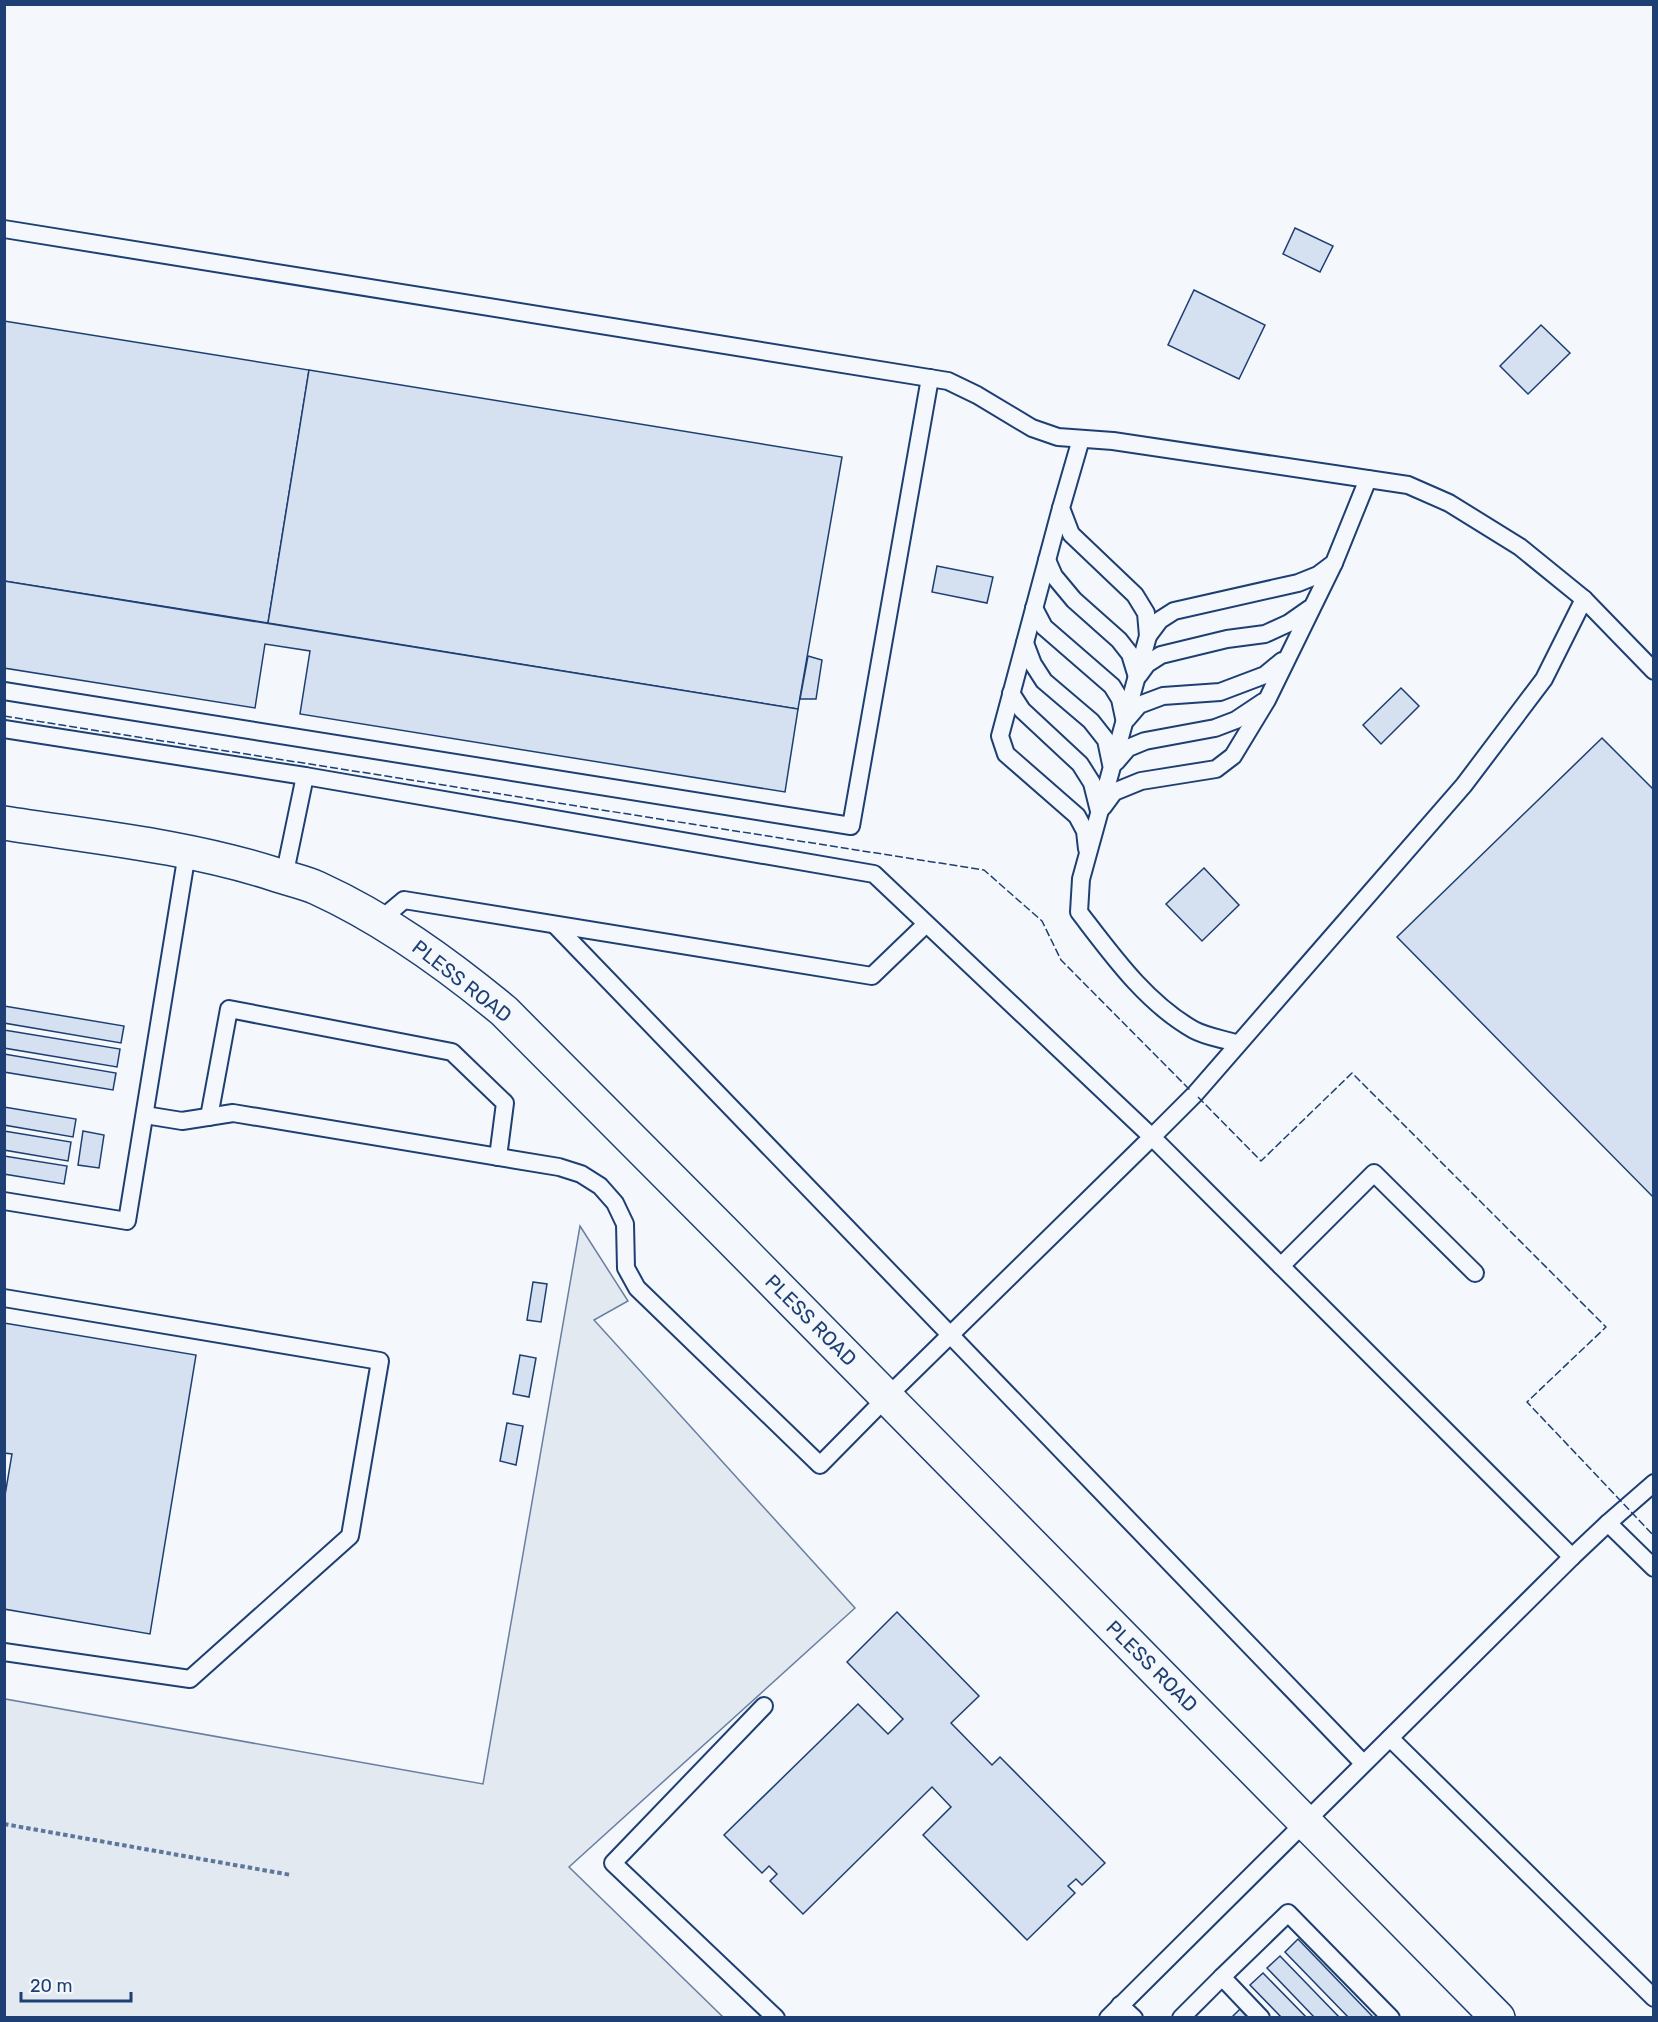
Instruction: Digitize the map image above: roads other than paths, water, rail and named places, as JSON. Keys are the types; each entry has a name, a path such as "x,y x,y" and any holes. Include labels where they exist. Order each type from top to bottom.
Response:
{"street":[{"name":"PLESS ROAD","path":"4,823 187,853 251,867 315,887 407,938 464,978 504,1011 886,1396 1305,1821 1489,2015"}],"lane":[{"path":"4,230 948,381 1032,428 1058,437 1113,441 1408,485 1449,503 1520,547 1584,600 1653,671"},
{"path":"4,691 851,826 930,378"},
{"path":"1081,439 1000,736 1006,754 1077,816 1085,831 1088,855"},
{"path":"1099,812 1114,792 1141,781 1216,769 1233,756 1267,700 1334,563 1368,479"},
{"path":"1061,508 1071,534 1135,595 1146,613 1148,636 1081,879 1079,912 1110,953 1157,1004 1196,1030 1238,1044"},
{"path":"1047,560 1054,576 1074,600 1119,640 1130,654 1137,678"},
{"path":"1148,636 1160,620 1174,611 1298,584 1318,575 1334,563"},
{"path":"145,1115 182,1121 233,1113 559,1167 581,1174 600,1186 615,1203 625,1224 626,1268 637,1288 820,1465 886,1396 951,1335 1195,1094 1464,785 1544,680 1584,600"},
{"path":"1137,678 1147,664 1161,655 1227,639 1265,634 1289,623 1312,607"},
{"path":"1034,608 1044,627 1112,686 1120,699 1125,722"},
{"path":"1024,643 1033,664 1044,681 1091,721 1106,740 1112,768"},
{"path":"1125,722 1139,705 1163,696 1220,692 1265,675 1281,663 1293,646"},
{"path":"1011,693 1022,710 1080,764 1092,783 1099,812"},
{"path":"1112,768 1128,748 1145,741 1215,728 1236,720 1267,700"},
{"path":"4,729 305,776 874,874 1152,1137 1572,1557"},
{"path":"284,877 305,776"},
{"path":"4,1201 127,1221 187,853"},
{"path":"379,921 404,900 872,976 926,924"},
{"path":"555,925 1363,1764"},
{"path":"209,1117 229,1009 452,1052 505,1103 498,1157"},
{"path":"1281,1266 1374,1173 1475,1273"},
{"path":"4,1299 380,1361 350,1536 190,1679 4,1652"},
{"path":"1108,2018 1572,1557 1653,1483"},
{"path":"1608,1523 1653,1568"},
{"path":"764,1706 613,1863 776,2018"},
{"path":"1390,1738 1653,1998"},
{"path":"1181,2018 1288,1912 1392,2018"},
{"path":"1222,1977 1261,2018"},
{"path":"1120,2005 1134,2018"}]}
